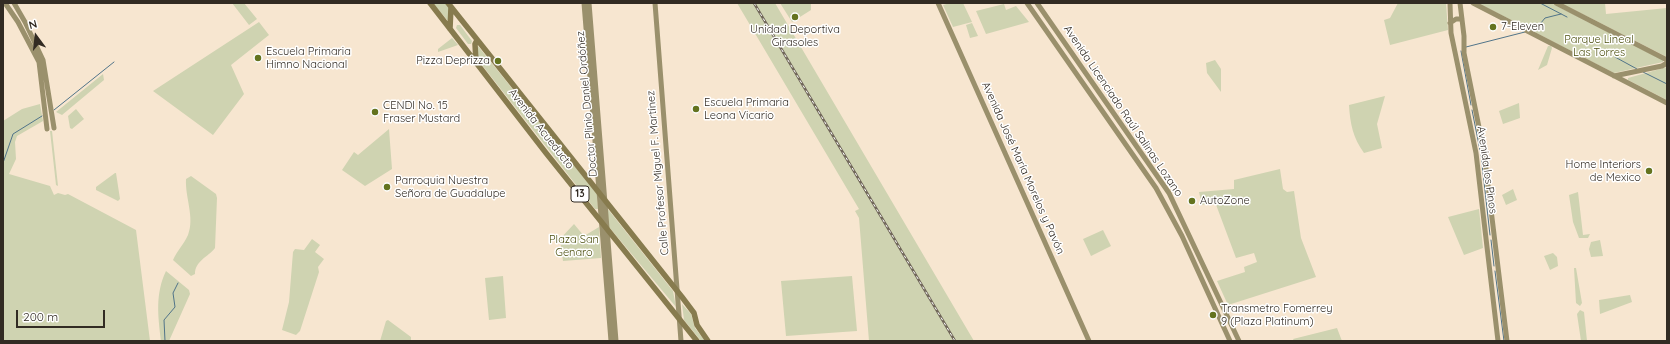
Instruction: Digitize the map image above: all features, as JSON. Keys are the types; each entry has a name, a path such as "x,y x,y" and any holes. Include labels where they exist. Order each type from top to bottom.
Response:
{"main road":[{"name":"Avenida Acueducto","path":"430,3 546,153 698,341"},
{"name":"Avenida Acueducto","path":"449,5 678,292 694,313 697,325 708,341"},
{"path":"449,5 452,31"},
{"path":"452,31 455,23 464,24"},
{"path":"464,46 473,47 476,40"},
{"path":"476,40 476,62"}],"street":[{"path":"5,3 29,42 40,66 47,129"},
{"path":"14,3 34,40 45,65 54,128"},
{"name":"Doctor Plinio Daniel Ordóñez","path":"584,3 607,228 616,341"},
{"name":"Doctor Plinio Daniel Ordóñez","path":"589,3 599,192 611,341"},
{"name":"Calle Profesor Miguel F. Martínez","path":"655,3 682,341"},
{"name":"Avenida José María Morelos y Pavón","path":"938,3 1089,341"},
{"name":"Avenida Licenciado Raúl Salinas Lozano","path":"1027,3 1156,188 1182,236 1230,341"},
{"name":"Avenida Licenciado Raúl Salinas Lozano","path":"1037,3 1169,193 1239,341"},
{"name":"Avenida los Pinos","path":"1450,3 1450,23 1476,153 1498,341"},
{"name":"Avenida los Pinos","path":"1460,3 1464,36 1464,53 1484,152 1507,341"},
{"path":"1473,3 1614,76 1623,77 1662,66 1667,62 1556,3"},
{"path":"1450,23 1456,19 1462,19"},
{"path":"29,42 32,43 34,40"},
{"path":"1623,77 1667,103"},
{"path":"42,88 44,85 48,87"},
{"path":"1476,153 1484,152"},
{"path":"1486,238 1494,237"}],"green space":[{"path":"232,3 244,3 257,19 249,25"},
{"path":"433,3 445,3 450,9 448,21"},
{"path":"737,3 775,3 974,341 869,341 859,218 855,211 859,209"},
{"name":"Unidad Deportiva Girasoles","path":"780,3 811,3 811,10 792,22"},
{"path":"950,3 963,3 972,22 953,27 943,5"},
{"path":"1398,3 1446,3 1448,30 1390,45 1384,20 1390,18"},
{"name":"Parque Lineal Las Torres","path":"1478,3 1551,3 1663,60 1663,62 1614,73"},
{"path":"1561,3 1605,3 1606,14 1667,8 1667,57"},
{"path":"1004,4 1006,10 1016,6 1029,22 986,34 976,11"},
{"path":"259,22 269,35 231,65 244,94 213,135 153,91"},
{"path":"972,23 978,36 970,38 966,25"},
{"path":"457,25 460,25 472,41 471,44 468,44 456,28"},
{"path":"452,38 458,45 438,52 438,49"},
{"path":"478,46 597,194 598,209 595,209 478,60"},
{"path":"1548,46 1551,46 1552,48 1547,65 1538,70"},
{"path":"1215,60 1221,69 1221,92 1207,73 1206,63"},
{"name":"Parque Lineal Las Torres","path":"1667,67 1667,100 1628,80 1628,78"},
{"path":"103,74 104,80 62,115 56,112"},
{"path":"1385,96 1377,124 1382,148 1364,153 1357,142 1353,130 1349,105"},
{"path":"1519,103 1520,118 1503,124 1499,111"},
{"path":"40,104 43,121 17,136 15,142 16,159 9,174 50,186 54,195 58,193 65,195 68,194 136,230 150,341 3,341 3,121 22,109"},
{"path":"76,109 84,119 72,129 70,128 68,116"},
{"path":"389,129 392,169 365,186 342,170 354,152 358,155"},
{"path":"50,131 52,131 58,186 56,185"},
{"path":"1280,169 1283,189 1287,192 1294,191 1301,238 1316,277 1228,305 1217,281 1245,272 1244,267 1257,262 1254,253 1236,258 1215,202 1202,205 1199,192 1234,189 1234,180"},
{"path":"115,173 120,199 118,201 96,190 96,187"},
{"path":"191,176 216,194 217,198 215,248 199,262 195,274 191,276 173,260 188,235 190,228 186,179"},
{"path":"1513,189 1517,200 1506,205 1502,195"},
{"path":"1578,192 1583,235 1590,234 1588,238 1579,238 1573,222 1569,195"},
{"path":"607,208 673,291 676,307 609,227"},
{"path":"1479,209 1483,248 1464,255 1448,217"},
{"name":"Plaza San Genaro","path":"574,224 584,236 599,227 601,258 563,261 560,239"},
{"path":"1103,230 1111,246 1091,256 1083,239"},
{"path":"312,239 320,245 315,252 324,259 318,267 319,272 300,331 296,335 282,330 289,302 293,252 295,249 304,250"},
{"path":"1600,240 1603,256 1591,257 1589,249 1591,242"},
{"path":"1553,253 1557,257 1558,266 1550,270 1544,256"},
{"path":"1574,268 1576,268 1582,303 1580,306 1576,303"},
{"path":"166,271 189,290 190,294 169,341 161,341 158,305 160,288"},
{"path":"503,276 506,318 489,320 485,278"},
{"path":"852,276 857,331 786,336 781,281"},
{"path":"1630,295 1632,302 1600,314 1599,300"},
{"path":"682,304 691,314 695,328 705,341 701,341 684,320"},
{"path":"1580,310 1584,312 1587,341 1581,341 1577,314"},
{"path":"388,320 411,337 411,341 380,341 386,321"},
{"path":"1337,328 1342,341 1294,341 1293,339"}],"waterway":[{"path":"1540,3 1567,17"},
{"path":"1530,30 1536,29 1545,18 1561,14"},
{"path":"1466,47 1525,32"},
{"path":"1461,51 1471,105"},
{"path":"1615,57 1637,69"},
{"path":"54,110 114,62"},
{"path":"1643,72 1667,84"},
{"path":"1472,110 1480,150"},
{"path":"3,163 13,134 42,116"},
{"path":"1481,155 1490,235"},
{"path":"1491,240 1494,266"},
{"path":"1495,271 1504,341"},
{"path":"165,341 164,320 175,307 173,293 178,283"}],"railway":[{"path":"754,3 955,341"}],"place":[{"name":"Unidad Deportiva Girasoles","path":"795,17"},
{"name":"7-Eleven","path":"1493,27"},
{"name":"Escuela Primaria Himno Nacional","path":"258,58"},
{"name":"Pizza Deprizza","path":"498,61"},
{"name":"Escuela Primaria Leona Vicario","path":"696,109"},
{"name":"CENDI No. 15 Fraser Mustard","path":"375,112"},
{"name":"Home Interiors de Mexico","path":"1649,171"},
{"name":"Parroquia Nuestra Señora de Guadalupe","path":"387,187"},
{"name":"AutoZone","path":"1192,201"},
{"name":"Transmetro Fomerrey 9 (Plaza Platinum)","path":"1213,315"}]}
